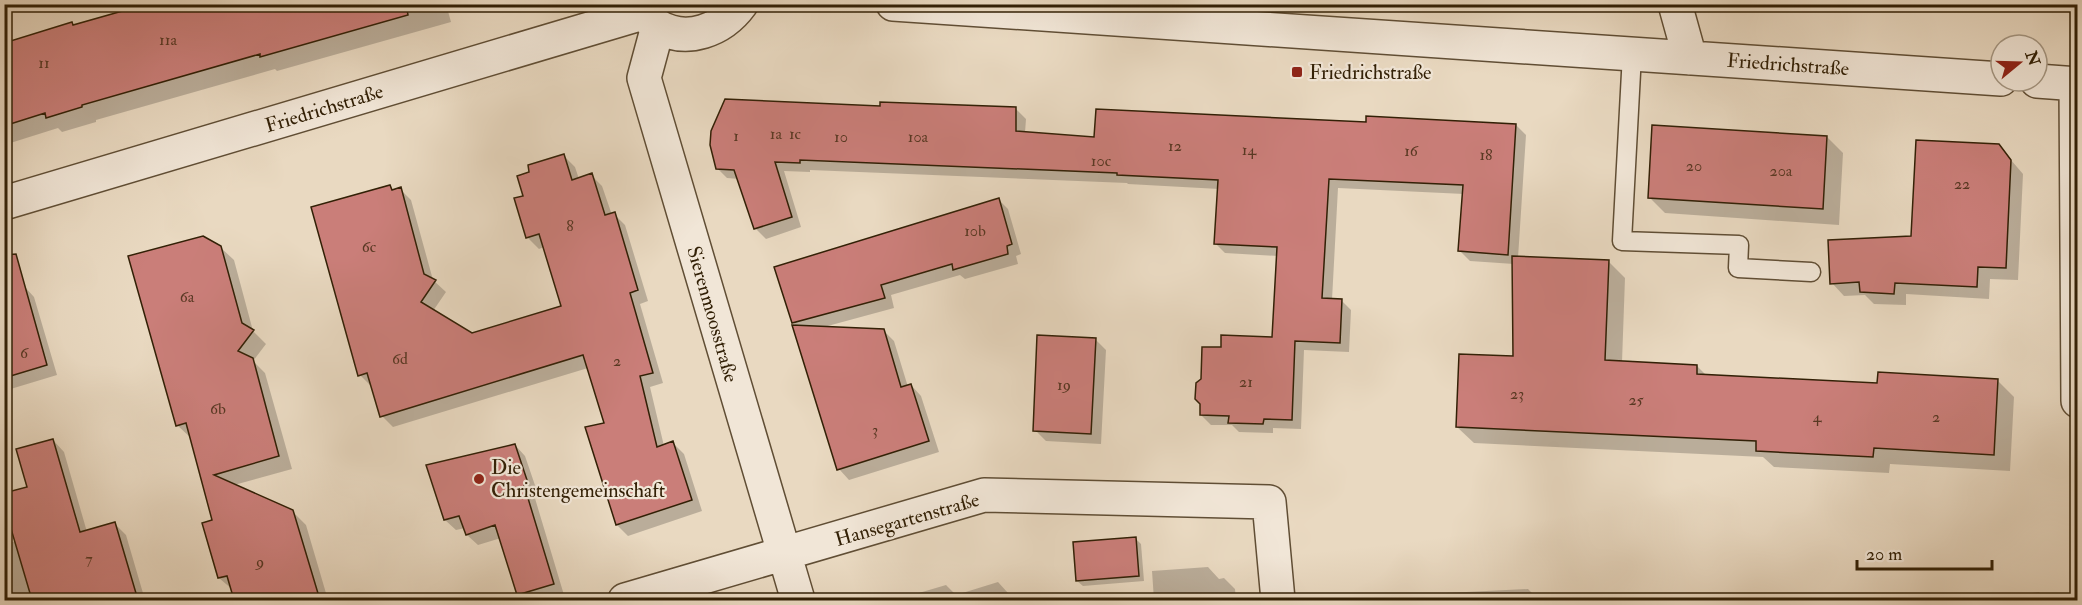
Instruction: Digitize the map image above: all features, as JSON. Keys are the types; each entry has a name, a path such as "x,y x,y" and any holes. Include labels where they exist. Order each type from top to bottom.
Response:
{"street":[{"path":"646,15 673,32 700,33 719,26 733,15 741,4"},
{"name":"Friedrichstraße","path":"893,4 1989,78"},
{"path":"1675,4 1690,58"},
{"name":"Friedrichstraße","path":"4,203 646,15"},
{"name":"Sierenmoosstraße","path":"646,15 644,78 798,600"},
{"path":"2049,82 2077,84 2078,401"},
{"name":"Hansegartenstraße","path":"625,600 984,495 1269,502 1278,600"}],"lane":[{"path":"1632,54 1622,241 1739,245 1738,268 1810,272"}],"building":[{"path":"147,4 406,4 408,15 260,57 260,54 82,105 82,107 46,118 45,113 4,126 4,43 72,22 73,25"},
{"path":"725,99 880,106 880,102 1016,107 1016,131 1094,137 1096,109 1366,122 1366,116 1516,124 1508,255 1458,251 1463,185 1329,179 1322,298 1342,299 1340,343 1295,341 1292,420 1264,419 1263,424 1228,423 1229,416 1200,415 1200,404 1195,399 1196,383 1201,379 1202,347 1221,347 1221,335 1272,337 1277,247 1214,244 1218,180 1117,175 1117,173 800,160 800,163 775,162 792,217 754,229 734,170 716,169 710,145 711,131"},
{"path":"1652,125 1827,136 1823,209 1648,198"},
{"path":"1916,140 1999,144 2011,160 2006,268 1978,267 1977,287 1895,283 1894,294 1860,292 1859,282 1830,284 1828,240 1911,236"},
{"path":"564,154 572,180 592,173 605,215 615,212 638,290 630,293 653,373 640,376 657,447 673,441 692,500 616,525 585,427 604,423 583,355 380,417 367,373 358,376 311,207 390,185 392,190 401,187 424,274 436,280 421,302 472,333 561,306 539,234 526,238 514,198 523,196 517,176 529,172 528,165"},
{"path":"999,198 1012,244 1007,246 1008,254 953,270 952,264 881,285 885,298 792,323 774,267"},
{"path":"203,236 221,246 242,323 254,330 238,351 253,358 279,456 214,475 293,510 320,600 234,600 227,576 218,578 202,523 212,520 186,423 176,426 128,256"},
{"path":"16,254 47,365 4,378 4,255"},
{"path":"1512,256 1609,260 1605,360 1697,365 1697,374 1877,383 1878,372 1998,379 1994,455 1874,448 1873,457 1756,451 1756,441 1456,427 1459,354 1513,356"},
{"path":"792,325 884,329 901,387 911,384 929,441 837,470"},
{"path":"1037,335 1096,338 1091,434 1033,431"},
{"path":"53,439 80,532 115,522 138,600 32,600 4,505 4,493 27,487 16,449"},
{"name":"Die Christengemeinschaft","path":"515,444 528,483 524,485 554,584 517,595 495,525 466,535 459,516 444,520 426,465"},
{"path":"1136,537 1139,576 1076,581 1073,542"}],"place":[{"name":"Friedrichstraße","path":"1297,72"},
{"name":"Die Christengemeinschaft","path":"479,479"}]}
